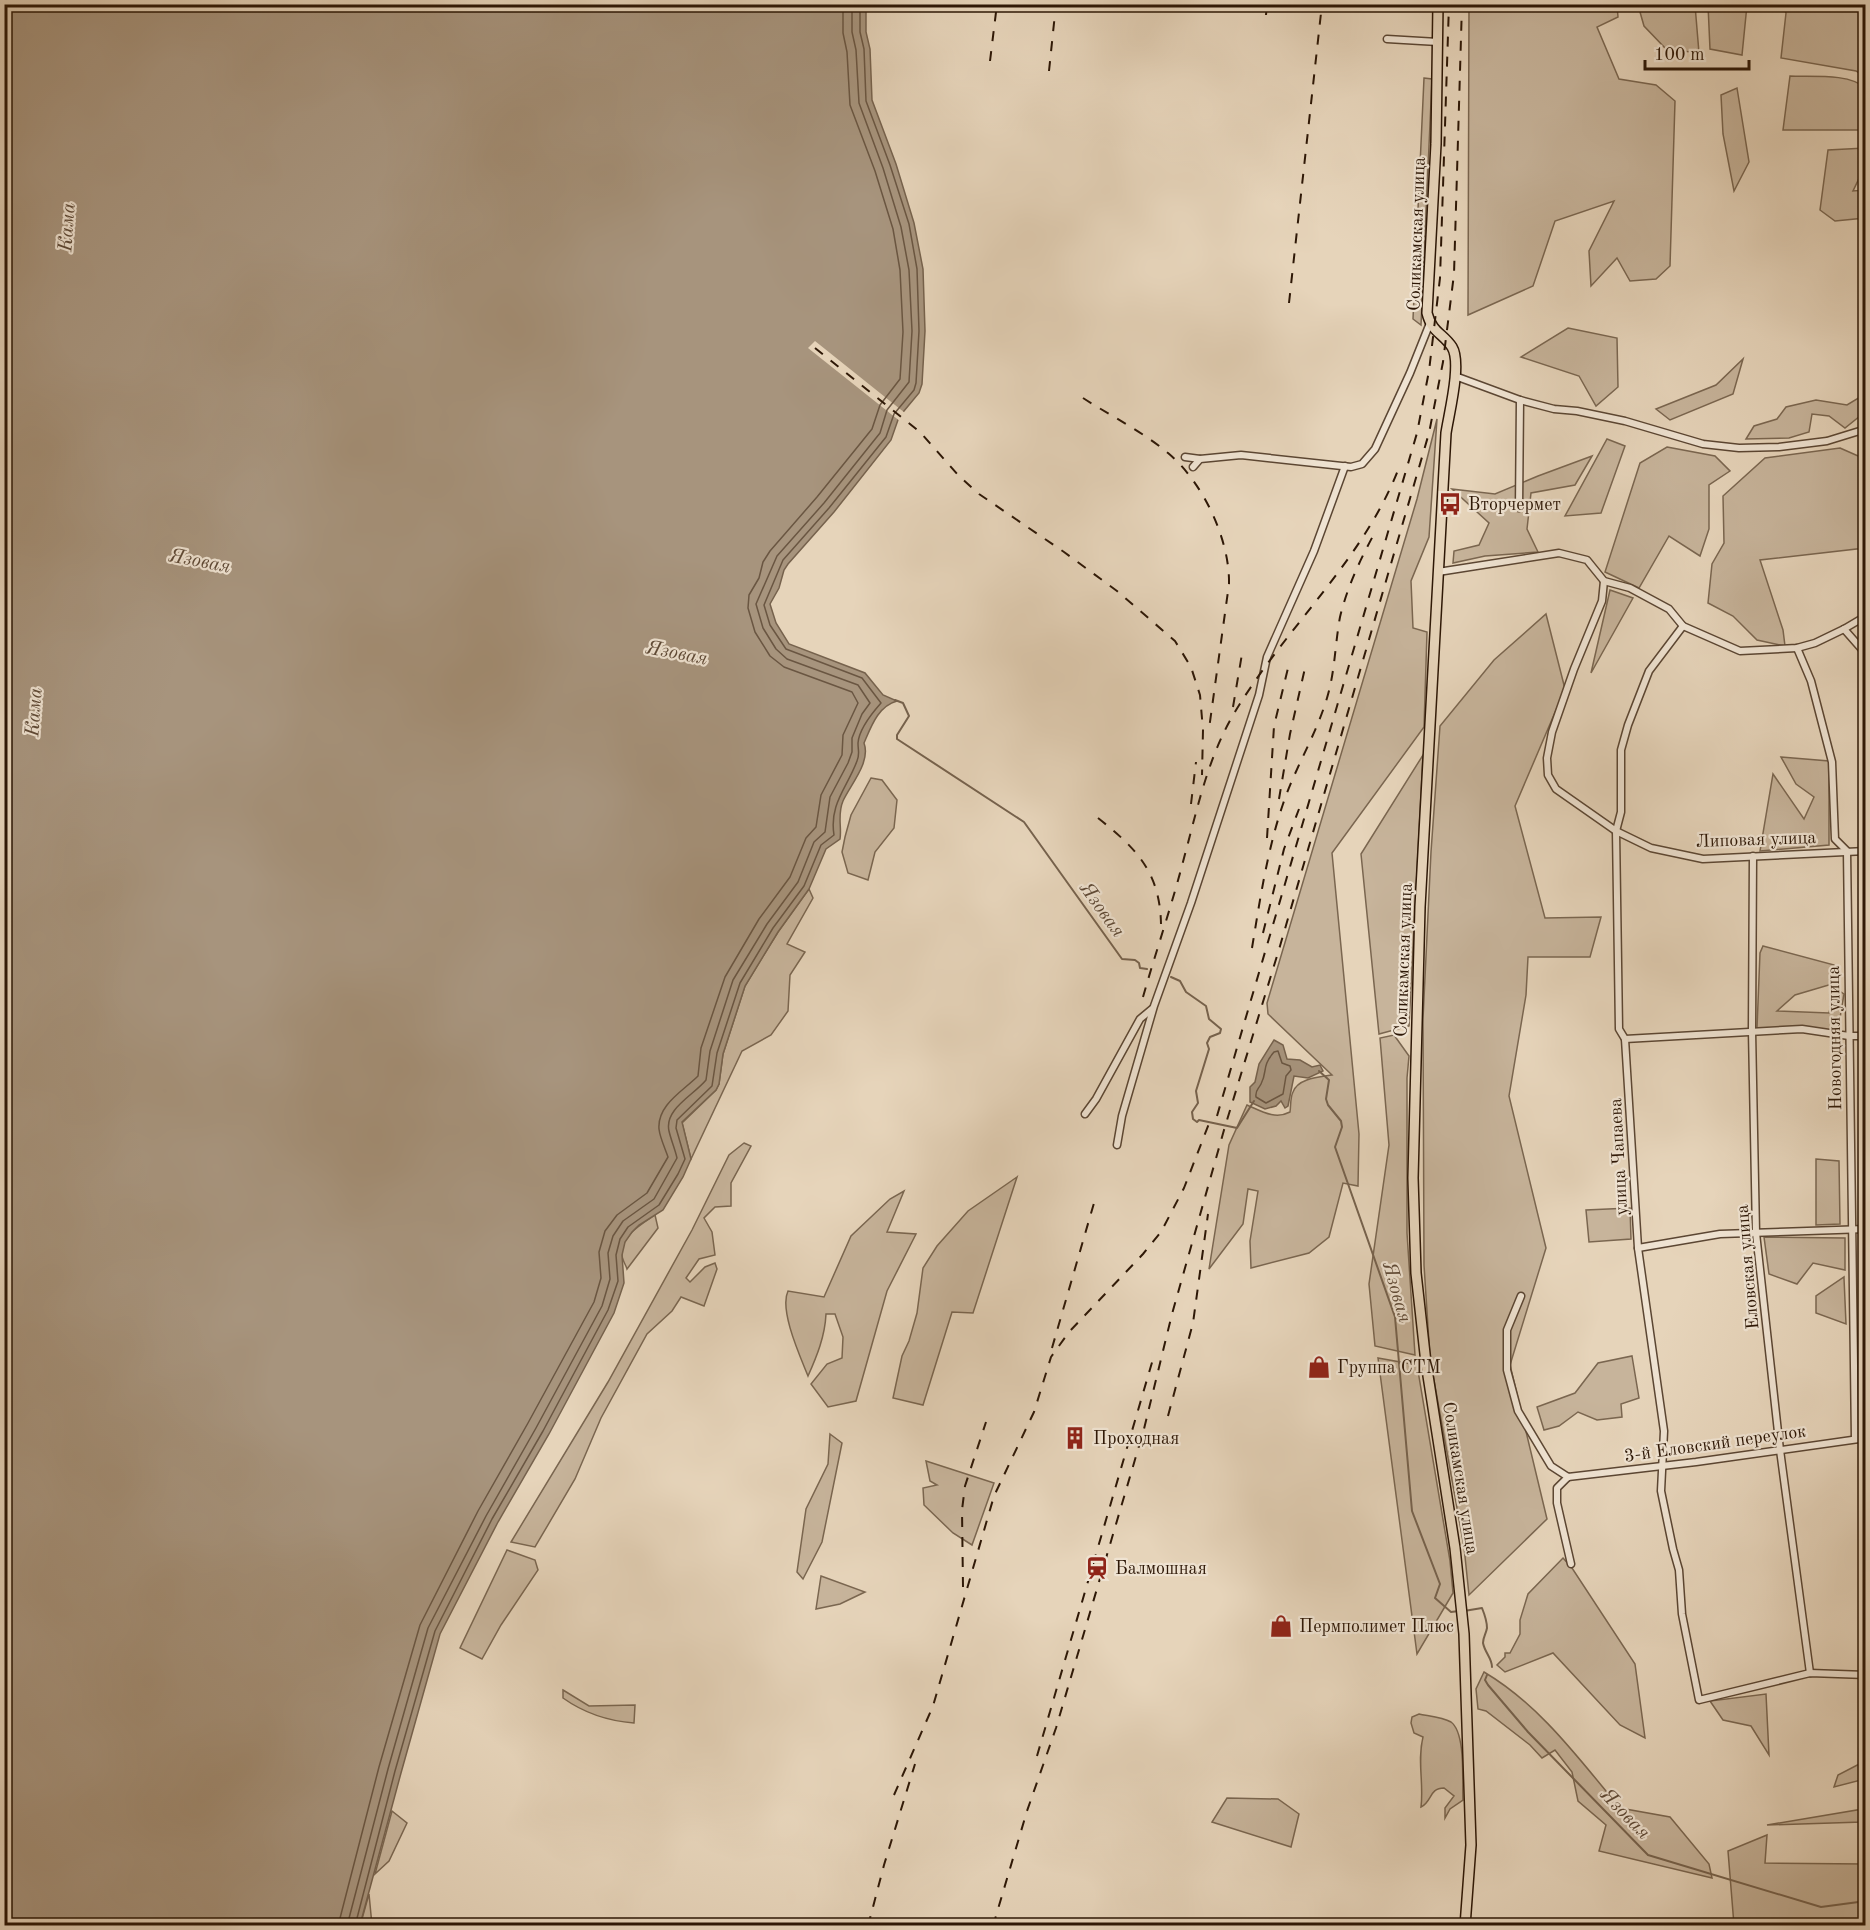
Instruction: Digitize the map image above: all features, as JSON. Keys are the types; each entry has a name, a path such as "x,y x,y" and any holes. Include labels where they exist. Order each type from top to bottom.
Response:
{"main road":[{"name":"Соликамская улица","path":"1438,4 1436,144 1427,313 1430,323 1452,348 1455,355 1455,376 1446,433 1420,907 1413,1178 1416,1273 1426,1363 1460,1586 1464,1634 1471,1845 1465,1926"}],"street":[{"path":"1387,39 1438,42"},
{"path":"1185,457 1200,459 1241,454 1345,466 1362,464 1375,449 1430,323"},
{"path":"1455,376 1520,400 1554,409 1625,421 1703,444 1740,448 1779,447 1827,441 1866,429"},
{"path":"1519,508 1520,400"},
{"path":"1193,467 1200,459"},
{"path":"1117,1145 1122,1116 1154,1006 1191,903 1259,695 1267,657 1314,552 1345,466"},
{"path":"1438,572 1559,553 1587,560 1604,581 1630,588 1669,609 1683,626 1740,651 1797,648 1815,643 1866,616"},
{"name":"Липовая улица","path":"1604,581 1602,601 1552,732 1547,758 1548,775 1556,789 1616,831 1651,848 1702,859 1866,851"},
{"name":"улица Чапаева","path":"1683,626 1649,671 1628,725 1621,750 1621,812 1616,831 1619,1029 1625,1039 1638,1248 1664,1431 1662,1491 1679,1569 1682,1614 1699,1700 1810,1673"},
{"path":"1844,629 1866,654"},
{"name":"Новогодняя улица","path":"1797,648 1811,681 1832,762 1835,839 1847,851 1855,1439"},
{"name":"Еловская улица","path":"1753,856 1752,1031 1756,1233 1779,1450 1810,1673"},
{"path":"1084,1114 1101,1090 1140,1019 1154,1006"},
{"path":"1625,1039 1802,1029 1849,1036 1866,1036"},
{"path":"1638,1248 1720,1234 1866,1229"},
{"path":"1521,1296 1507,1330 1507,1370 1518,1411 1551,1466 1568,1477 1557,1488 1557,1503 1571,1564"},
{"name":"3-й Еловский переулок","path":"1568,1477 1866,1438"},
{"path":"1810,1673 1866,1675"}],"shaded area":[{"path":"1469,5 1617,5 1618,17 1597,27 1619,79 1656,85 1675,101 1670,266 1656,279 1630,281 1617,258 1591,286 1589,251 1614,201 1555,221 1533,286 1468,315"},
{"path":"1638,5 1695,5 1699,53 1666,49 1644,26"},
{"path":"1708,5 1747,5 1742,55 1710,49"},
{"path":"1782,5 1865,5 1865,77 1856,71 1781,58 1786,13"},
{"path":"1790,76 1840,78 1858,83 1865,88 1865,130 1783,130"},
{"path":"1424,78 1432,79 1421,325 1413,319"},
{"path":"1737,88 1749,162 1734,191 1723,134 1721,95"},
{"path":"1865,148 1865,166 1853,191 1865,190 1865,218 1835,221 1820,210 1828,150"},
{"path":"1568,328 1617,338 1618,387 1596,406 1579,376 1521,357"},
{"path":"1743,359 1733,394 1670,420 1656,409 1716,385"},
{"path":"1865,394 1865,412 1845,428 1829,416 1812,414 1809,432 1789,438 1746,439 1754,426 1777,419 1786,407 1816,400 1847,405"},
{"path":"1437,419 1429,537 1411,581 1413,628 1427,632 1424,727 1332,853 1359,1134 1358,1186 1343,1183 1329,1237 1309,1253 1251,1268 1250,1241 1258,1191 1248,1189 1243,1224 1209,1269 1229,1145 1247,1105 1268,1114 1279,1115 1290,1112 1292,1094 1296,1087 1310,1079 1332,1075 1268,1014 1267,1003 1417,499"},
{"path":"1607,439 1625,446 1601,513 1565,516"},
{"path":"1667,447 1715,456 1730,471 1709,485 1709,529 1700,556 1669,536 1639,588 1605,572 1640,463"},
{"path":"1840,448 1865,459 1865,548 1760,560 1783,630 1785,646 1757,640 1733,616 1708,603 1712,564 1724,543 1723,496 1765,458"},
{"path":"1592,456 1575,485 1531,493 1527,529 1538,552 1485,556 1453,563 1454,551 1479,545 1489,523 1452,489 1495,494"},
{"path":"1610,590 1633,598 1591,673"},
{"path":"1546,614 1565,689 1515,806 1545,918 1601,917 1590,957 1528,957 1526,995 1509,1096 1546,1248 1510,1365 1547,1519 1469,1595 1464,1547 1430,1358 1424,1265 1423,1019 1440,726 1494,660"},
{"path":"1423,755 1409,1026 1379,1034 1361,854"},
{"path":"1781,757 1829,761 1829,845 1760,851 1773,774 1804,819 1814,797 1796,784"},
{"path":"871,778 882,780 897,800 894,828 875,852 868,880 848,873 842,852 851,815"},
{"path":"809,889 813,898 787,944 805,952 790,975 788,1011 771,1035 742,1051 691,1159 682,1123 716,1090 723,1054 745,986 778,932"},
{"path":"1763,946 1838,966 1839,982 1795,995 1777,1011 1829,1013 1835,988 1844,994 1838,1030 1757,1028 1760,953"},
{"path":"1394,1035 1409,1056 1407,1233 1415,1355 1375,1346 1369,1284 1389,1145 1380,1038"},
{"path":"744,1143 751,1146 731,1183 731,1206 715,1207 704,1218 712,1232 715,1255 699,1259 686,1278 690,1282 705,1267 715,1263 717,1269 704,1306 681,1297 672,1311 647,1334 601,1418 575,1479 535,1547 511,1542 608,1382 692,1230 729,1155"},
{"path":"1816,1159 1839,1161 1840,1224 1816,1225"},
{"path":"1017,1177 973,1313 952,1312 923,1405 893,1398 902,1356 917,1313 923,1268 937,1246 968,1211"},
{"path":"904,1191 887,1232 916,1234 887,1291 856,1401 828,1407 811,1384 827,1364 842,1358 843,1337 835,1314 826,1314 820,1346 808,1376 788,1321 786,1299 788,1291 824,1297 851,1236 890,1199"},
{"path":"1630,1208 1631,1239 1589,1242 1586,1210"},
{"path":"655,1215 658,1228 627,1269 622,1257 624,1242 633,1231"},
{"path":"1764,1237 1845,1238 1845,1270 1813,1263 1797,1284 1769,1274"},
{"path":"1844,1277 1846,1324 1816,1313 1816,1296"},
{"path":"1632,1356 1639,1398 1621,1404 1622,1417 1597,1420 1578,1412 1559,1426 1544,1430 1537,1407 1575,1393 1598,1363"},
{"path":"1378,1358 1417,1365 1450,1561 1453,1593 1417,1654"},
{"path":"830,1434 842,1443 822,1542 803,1579 797,1572 806,1509 828,1464"},
{"path":"926,1461 994,1483 972,1545 953,1533 924,1505 923,1488 937,1485 930,1481"},
{"path":"507,1550 535,1560 538,1570 501,1625 482,1659 460,1648"},
{"path":"1563,1558 1572,1568 1635,1664 1645,1738 1620,1725 1553,1653 1505,1672 1497,1665 1505,1657 1505,1653 1510,1653 1520,1634 1520,1620 1528,1594"},
{"path":"821,1576 865,1592 840,1604 816,1609"},
{"path":"1484,1672 1523,1700 1558,1734 1620,1808 1670,1817 1709,1864 1712,1878 1599,1851 1606,1825 1578,1801 1572,1772 1555,1750 1542,1758 1530,1745 1486,1711 1478,1709 1476,1689"},
{"path":"563,1690 589,1706 635,1705 634,1723 588,1712 563,1698"},
{"path":"1766,1694 1769,1755 1751,1726 1723,1720 1710,1701"},
{"path":"1419,1714 1451,1722 1459,1736 1463,1800 1450,1809 1445,1818 1445,1808 1454,1796 1444,1788 1436,1790 1421,1807 1423,1737 1414,1733 1411,1723 1412,1717"},
{"path":"1865,1761 1865,1779 1834,1787 1838,1775"},
{"path":"1227,1798 1278,1799 1299,1814 1291,1847 1212,1822"},
{"path":"1863,1809 1862,1822 1767,1825"},
{"path":"392,1811 407,1823 389,1861 375,1874"},
{"path":"1767,1835 1765,1863 1865,1864 1865,1925 1734,1925 1728,1851"},
{"path":"369,1894 372,1925 360,1926"}],"water":[{"name":"Кама","path":"5,5 866,5 872,100 896,164 914,223 923,269 925,331 922,384 919,393 899,417 891,440 834,512 788,564 770,604 776,623 789,644 865,673 883,695 897,701 880,712 864,743 863,765 841,806 840,839 826,849 809,889 778,932 745,986 723,1054 716,1090 682,1122 691,1159 683,1177 663,1210 639,1225 625,1242 622,1255 624,1283 614,1313 549,1434 498,1522 440,1634 360,1925 5,1926"},
{"path":"1274,1040 1283,1045 1287,1059 1300,1060 1312,1067 1320,1065 1323,1071 1308,1078 1294,1076 1288,1106 1285,1108 1281,1101 1276,1106 1265,1109 1250,1102 1250,1087 1255,1082 1259,1064"}],"pier":[{"path":"815,341 905,413 901,422 808,348"}],"waterway":[{"name":"Язовая","path":"895,700 903,703 909,716 897,735 897,739 1024,822 1122,959 1135,960 1139,963 1140,968 1147,969"},
{"name":"Язовая","path":"1171,977 1180,981 1186,992 1206,1006 1209,1019 1221,1029 1220,1033 1210,1037 1207,1043 1209,1049 1196,1091 1198,1103 1192,1112 1193,1119 1197,1122 1199,1120 1237,1128 1254,1101"},
{"name":"Язовая","path":"1319,1071 1329,1080 1326,1099 1341,1121 1342,1127 1335,1147 1395,1317 1412,1511 1440,1584 1435,1598 1451,1612 1459,1611"},
{"name":"Язовая","path":"1464,1611 1482,1608 1487,1628 1483,1643 1492,1667"},
{"name":"Язовая","path":"1487,1675 1485,1680 1488,1685 1528,1732 1648,1855 1821,1907 1866,1901"}],"railway":[{"path":"990,61 997,4"},
{"path":"1049,71 1056,4"},
{"path":"1266,15 1267,4"},
{"path":"1289,303 1322,4"},
{"path":"1217,1116 1417,433 1429,371 1440,278 1449,4"},
{"path":"993,1926 1027,1811 1056,1728 1144,1429 1172,1314 1224,1130 1280,946 1429,433 1443,362 1454,274 1462,4"},
{"path":"815,348 920,432 959,476 979,494 1117,591 1175,641 1191,667 1200,695 1203,730 1202,775"},
{"path":"1083,398 1148,438 1181,465 1203,496 1219,531 1225,549 1229,584 1209,729"},
{"path":"1143,997 1204,786 1223,734 1252,685 1366,532 1385,500 1400,465"},
{"path":"1252,948 1264,876 1277,822 1327,698 1343,606 1354,575 1373,536"},
{"path":"1233,707 1243,648"},
{"path":"1267,838 1274,726 1289,664"},
{"path":"1279,799 1290,734 1305,668"},
{"path":"1191,804 1196,762"},
{"path":"1263,933 1284,849 1299,809"},
{"path":"1098,818 1124,840 1151,876 1160,906 1161,924"},
{"path":"894,1795 933,1706 994,1496 1034,1412 1051,1357 1069,1332 1161,1232 1184,1188 1210,1121"},
{"path":"1052,1348 1094,1203"},
{"path":"1168,1416 1193,1323 1208,1214"},
{"path":"1037,1756 1153,1359"},
{"path":"963,1587 962,1510 965,1486 986,1422"},
{"path":"868,1926 915,1764"}],"place":[{"name":"Вторчермет","path":"1450,504"},
{"name":"Группа СТМ","path":"1319,1367"},
{"name":"Проходная","path":"1075,1438"},
{"name":"Балмошная","path":"1097,1568"},
{"name":"Пермполимет Плюс","path":"1281,1626"}]}
